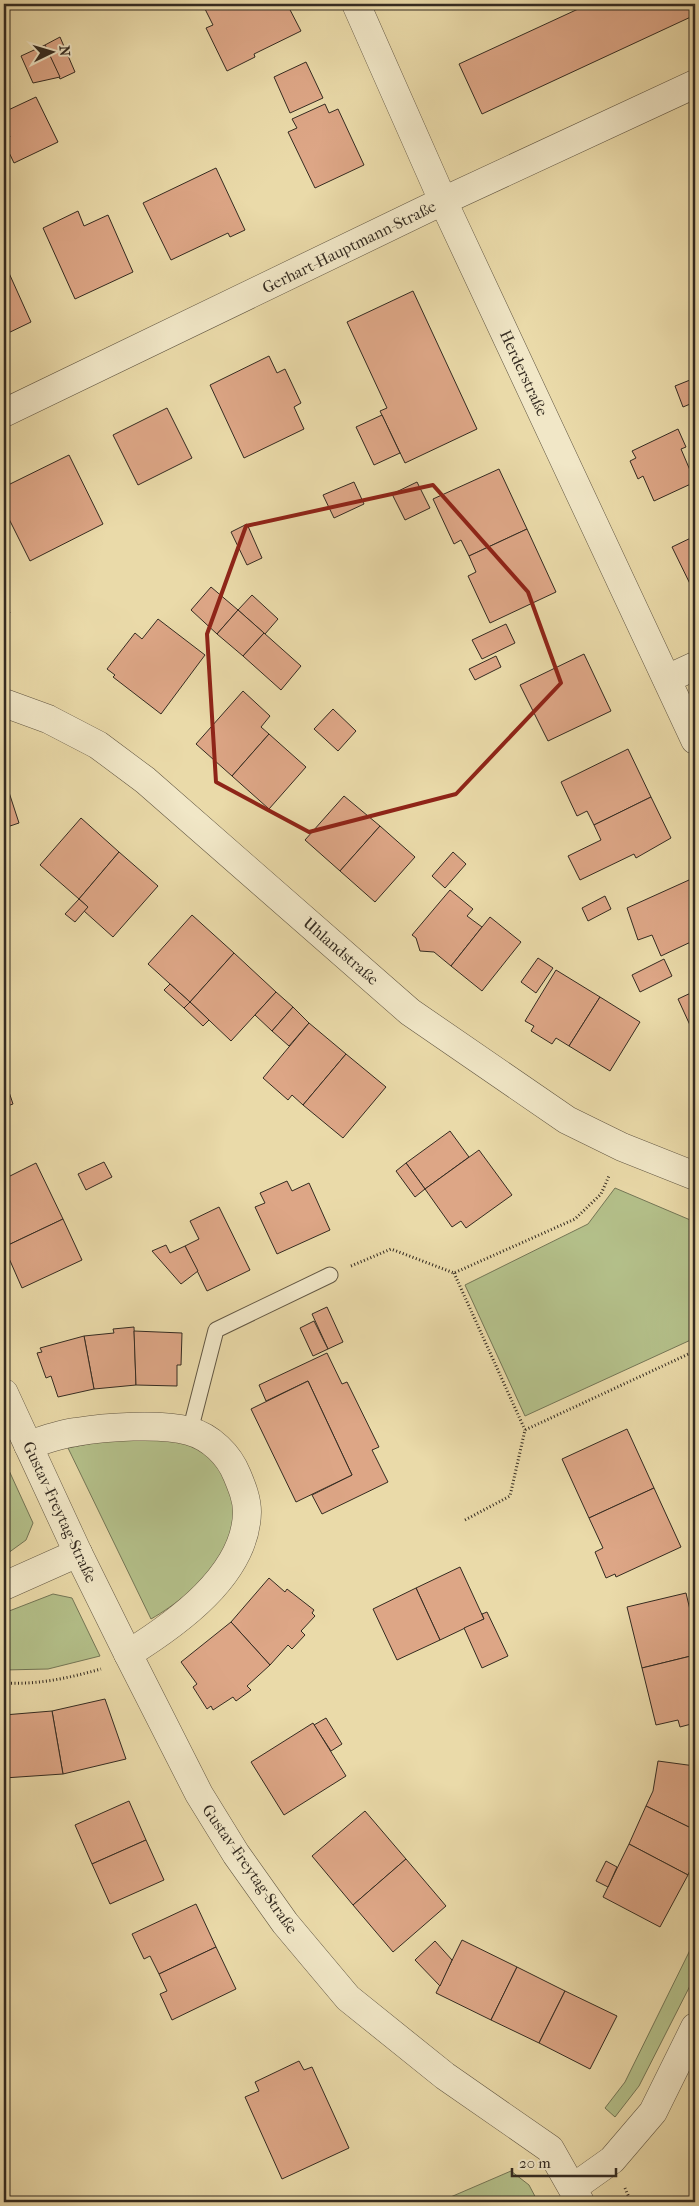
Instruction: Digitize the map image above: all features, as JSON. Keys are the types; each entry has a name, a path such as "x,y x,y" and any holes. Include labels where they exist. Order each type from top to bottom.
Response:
{"street":[{"name":"Herderstraße","path":"356,4 443,201 695,740"},
{"name":"Gerhart-Hauptmann-Straße","path":"4,413 443,201 695,84"},
{"path":"667,679 695,666"},
{"name":"Uhlandstraße","path":"4,702 48,718 98,744 145,780 410,1012 567,1120 622,1147 695,1176"},
{"name":"Gustav-Freytag-Straße","path":"4,1393 78,1553 128,1654 199,1794 236,1854 292,1931 348,1998 446,2076 550,2149 577,2195"},
{"path":"28,1445 78,1431 164,1428 190,1431 210,1440 225,1453 235,1470 244,1492 247,1512 242,1542 227,1570 171,1626 128,1654"},
{"path":"4,1586 78,1553"},
{"path":"577,2195 612,2160 653,2112 695,2027"}],"lane":[{"path":"190,1431 216,1330 330,1275"}],"path":[{"path":"330,1275 390,1249 454,1273 575,1219 601,1194"},
{"path":"454,1273 525,1430 510,1496 465,1520"},
{"path":"525,1430 695,1350"},
{"path":"4,1683 41,1683 73,1677 105,1668 128,1654"}],"highlighted area":[{"path":"433,485 528,592 561,683 456,794 309,832 216,782 207,634 246,526"}],"green space":[{"path":"615,1188 695,1222 695,1338 525,1416 465,1285 588,1224"},
{"path":"139,1439 185,1442 206,1454 223,1472 233,1494 235,1516 230,1537 220,1557 205,1576 188,1593 151,1619 68,1448 98,1442"},
{"path":"6,1464 33,1523 26,1540 4,1556 4,1465"},
{"path":"53,1594 72,1598 100,1656 48,1669 4,1670 4,1613"},
{"path":"695,1940 695,1976 639,2086 615,2117 605,2108 625,2082"},
{"path":"511,2171 529,2185 538,2202 439,2202"}],"building":[{"path":"287,4 301,31 254,54 255,57 227,71 206,28 213,25 203,5"},
{"path":"589,4 695,4 695,15 482,114 459,64"},
{"path":"60,37 75,72 60,79 45,45"},
{"path":"45,45 60,77 33,83 21,56"},
{"path":"306,62 323,98 290,113 274,77"},
{"path":"36,97 58,142 14,163 4,142 10,137 4,123 4,112"},
{"path":"325,104 329,113 338,109 364,165 315,188 288,132 297,128 292,119"},
{"path":"216,168 245,230 230,237 228,233 171,260 143,203"},
{"path":"78,211 84,226 108,215 133,272 75,299 43,228"},
{"path":"4,262 31,322 4,335"},
{"path":"413,291 477,429 405,463 380,411 387,408 347,322"},
{"path":"269,356 277,373 285,369 301,403 294,407 304,429 244,458 210,385"},
{"path":"695,378 695,402 683,407 675,386"},
{"path":"167,408 192,458 138,485 113,435"},
{"path":"382,415 400,453 374,465 356,427"},
{"path":"678,429 686,447 681,449 695,482 654,501 643,476 638,479 630,461 636,458 632,451"},
{"path":"69,455 103,524 30,561 4,509 4,487"},
{"path":"499,469 527,529 469,556 461,540 454,544 433,499"},
{"path":"354,482 364,504 334,518 323,495"},
{"path":"417,482 430,508 405,520 392,494"},
{"path":"247,524 262,558 247,565 231,532"},
{"path":"527,529 556,592 490,623 468,576 476,572 469,556"},
{"path":"695,536 695,594 672,547"},
{"path":"211,587 238,610 217,634 191,610"},
{"path":"252,595 278,619 265,634 238,610"},
{"path":"4,599 10,613 4,616"},
{"path":"238,610 264,633 243,656 217,634"},
{"path":"158,619 205,655 161,714 113,677 115,675 107,669 135,633 142,639"},
{"path":"506,624 515,643 482,659 472,640"},
{"path":"264,633 301,666 281,690 243,656"},
{"path":"584,654 611,711 548,741 520,685"},
{"path":"496,656 501,667 475,680 469,669"},
{"path":"243,691 270,716 261,727 269,734 232,776 196,744"},
{"path":"333,709 356,731 338,751 314,729"},
{"path":"269,734 306,767 269,809 232,776"},
{"path":"628,749 651,797 594,825 587,811 577,816 561,782"},
{"path":"4,777 19,823 4,828"},
{"path":"344,796 380,826 340,871 305,840"},
{"path":"651,797 671,838 636,858 634,854 580,880 568,856 601,840 594,825"},
{"path":"81,818 119,852 79,899 40,865"},
{"path":"380,826 415,857 375,902 340,871"},
{"path":"119,852 158,886 113,937 84,911 88,907 79,899"},
{"path":"453,852 466,864 445,888 432,876"},
{"path":"689,880 695,894 695,940 661,956 652,935 638,940 627,908"},
{"path":"450,890 473,909 467,916 482,927 451,966 434,952 420,951 416,938 412,935"},
{"path":"605,896 611,909 588,921 582,908"},
{"path":"79,899 88,907 75,922 65,914"},
{"path":"192,915 234,953 190,1002 148,964"},
{"path":"490,917 521,942 482,991 451,966"},
{"path":"234,953 276,992 231,1041 190,1002"},
{"path":"538,958 553,968 536,993 521,982"},
{"path":"664,959 672,976 640,992 632,975"},
{"path":"556,970 600,997 569,1046 556,1038 552,1044 531,1031 534,1026 525,1021"},
{"path":"170,984 190,1002 184,1008 164,990"},
{"path":"695,991 695,1036 678,999"},
{"path":"276,992 293,1007 272,1031 255,1015"},
{"path":"600,997 640,1022 610,1071 569,1046"},
{"path":"190,1002 209,1020 203,1026 184,1008"},
{"path":"293,1007 309,1023 289,1046 272,1031"},
{"path":"309,1023 346,1054 303,1105 292,1095 288,1100 263,1078"},
{"path":"346,1054 386,1087 343,1138 303,1105"},
{"path":"4,1081 13,1104 4,1107"},
{"path":"450,1131 469,1157 425,1189 406,1163"},
{"path":"479,1150 512,1195 466,1228 461,1221 452,1227 425,1189"},
{"path":"104,1162 112,1177 86,1190 78,1174"},
{"path":"36,1163 63,1219 4,1247 4,1179"},
{"path":"406,1163 425,1189 415,1197 396,1171"},
{"path":"287,1181 292,1191 309,1183 330,1230 277,1254 255,1207 265,1203 260,1193"},
{"path":"219,1207 250,1270 207,1291 185,1246 199,1239 190,1221"},
{"path":"63,1219 82,1260 22,1288 4,1247"},
{"path":"166,1245 170,1253 185,1246 198,1271 181,1284 152,1251"},
{"path":"327,1307 343,1342 328,1349 312,1314"},
{"path":"314,1321 328,1349 313,1356 300,1328"},
{"path":"134,1327 136,1385 94,1389 84,1336 114,1333 113,1329"},
{"path":"134,1331 182,1333 181,1365 177,1365 177,1386 136,1385"},
{"path":"84,1336 94,1389 58,1397 51,1376 46,1378 37,1353 42,1352 40,1348"},
{"path":"327,1353 342,1384 347,1382 379,1447 372,1450 388,1482 322,1514 312,1495 352,1475 308,1381 266,1401 259,1385"},
{"path":"308,1381 352,1475 296,1502 251,1409"},
{"path":"627,1429 654,1488 589,1518 562,1459"},
{"path":"654,1488 681,1547 616,1577 615,1574 606,1578 595,1552 603,1548 589,1518"},
{"path":"460,1567 484,1619 440,1640 416,1588"},
{"path":"269,1578 285,1592 287,1589 314,1610 312,1613 315,1616 301,1631 305,1635 292,1649 288,1645 270,1665 231,1622"},
{"path":"416,1588 440,1640 397,1660 373,1609"},
{"path":"686,1593 695,1631 695,1655 642,1668 627,1607"},
{"path":"487,1612 508,1656 482,1668 464,1628 484,1619 482,1614"},
{"path":"231,1622 270,1665 247,1686 251,1690 236,1701 233,1697 213,1710 211,1706 207,1709 193,1687 197,1684 181,1662"},
{"path":"695,1655 695,1723 680,1727 678,1720 656,1725 642,1668"},
{"path":"105,1699 126,1759 63,1774 52,1711"},
{"path":"52,1711 63,1774 4,1778 4,1715"},
{"path":"326,1718 342,1744 331,1751 314,1725"},
{"path":"313,1723 346,1776 284,1815 251,1762"},
{"path":"658,1761 695,1766 695,1830 646,1806 653,1791"},
{"path":"129,1801 146,1840 92,1864 75,1825"},
{"path":"646,1806 695,1830 695,1859 688,1875 629,1844"},
{"path":"365,1811 406,1859 353,1905 312,1856"},
{"path":"146,1840 164,1880 110,1904 92,1864"},
{"path":"629,1844 688,1875 660,1927 603,1897"},
{"path":"406,1859 446,1906 393,1952 353,1905"},
{"path":"606,1861 617,1867 608,1887 596,1881"},
{"path":"196,1904 216,1947 159,1974 150,1956 144,1959 132,1934"},
{"path":"462,1940 517,1967 491,2020 436,1993"},
{"path":"435,1941 452,1960 440,1986 415,1960"},
{"path":"216,1947 236,1989 172,2020 160,1994 167,1991 159,1974"},
{"path":"517,1967 565,1991 539,2043 491,2020"},
{"path":"565,1991 617,2016 590,2069 539,2043"},
{"path":"299,2061 304,2070 312,2067 349,2148 282,2179 245,2097 259,2091 255,2082"},
{"path":"695,2194 695,2202 678,2202"}]}
